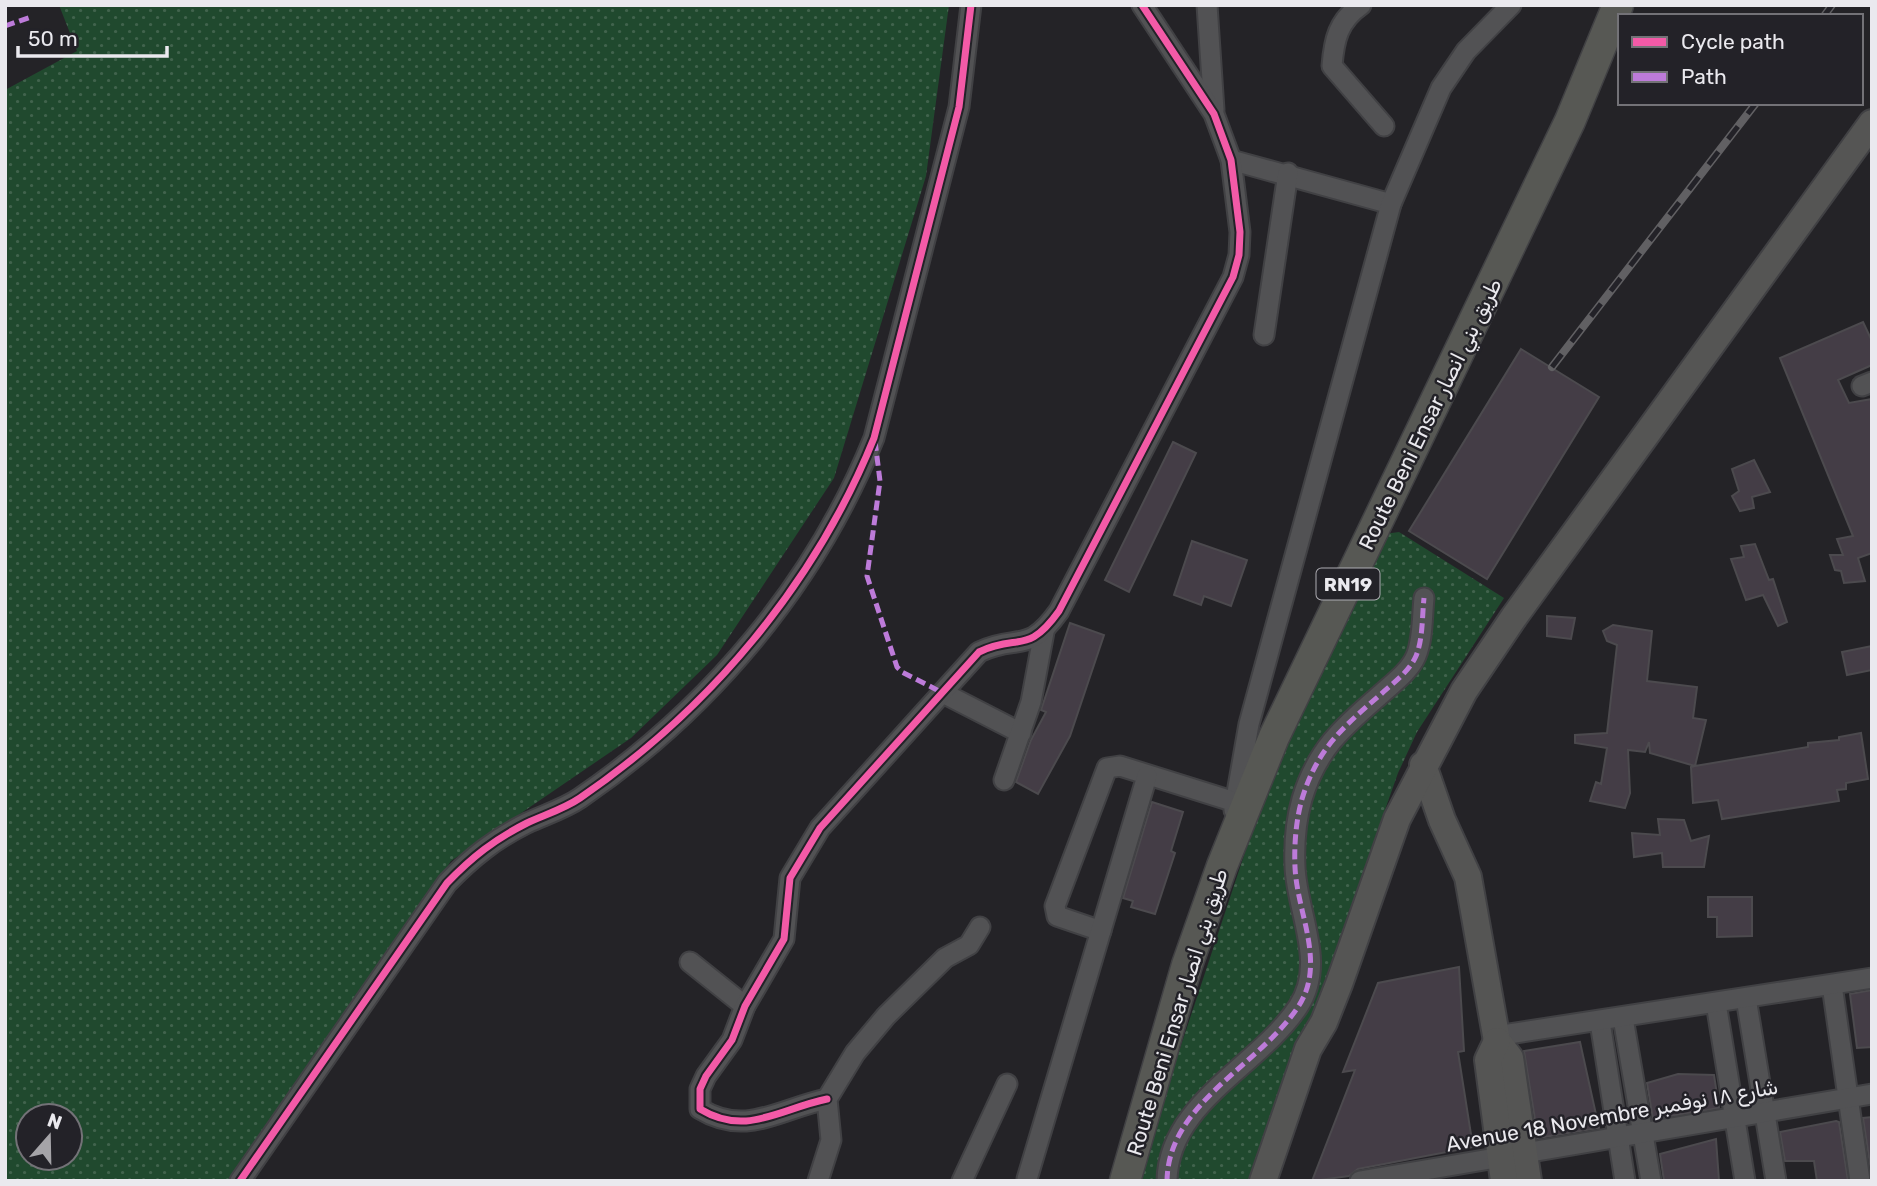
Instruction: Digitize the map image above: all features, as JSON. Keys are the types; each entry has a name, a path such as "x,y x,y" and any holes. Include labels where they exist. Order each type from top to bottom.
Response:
{"main road":[{"name":"Route Beni Ensar طريق بني انصار","path":"1125,1181 1187,965 1222,866 1274,737 1547,171 1618,5"},
{"path":"1263,1181 1308,1049 1324,1022 1397,819 1464,691 1514,617 1872,123"},
{"path":"1423,765 1442,820 1468,877 1497,1039 1510,1058 1510,1164 1528,1181"},
{"path":"1278,1181 1320,1054 1324,1022"}],"street":[{"path":"240,1181 447,883 481,849 578,800 653,743 725,674 784,602 828,535 858,478 874,438 959,107 971,5"},
{"path":"1004,780 1021,733 1044,632 1059,611 1233,276 1239,255 1240,232 1231,160 1214,114 1142,5"},
{"path":"1208,5 1214,114"},
{"path":"1361,5 1346,16 1335,39 1332,66 1384,126"},
{"path":"1222,866 1249,724 1391,204 1441,88 1466,51 1504,8"},
{"path":"1231,160 1288,173 1391,204"},
{"path":"1264,335 1288,173"},
{"path":"1167,1181 1175,1139 1186,1119 1244,1067 1292,1014 1303,996 1310,961 1309,936 1295,867 1302,798 1322,752 1335,735 1406,672 1416,657 1424,598"},
{"path":"827,1099 745,1123 730,1122 700,1109 700,1089 732,1040 745,1006 784,939 790,878 820,828 979,652 993,645 1022,643 1044,632"},
{"path":"943,693 1021,733"},
{"path":"1101,931 1057,916 1055,906 1107,768 1120,766 1235,802"},
{"path":"1027,1179 1147,776"},
{"path":"818,1181 831,1140 827,1099 855,1053 877,1025 945,958 969,945 980,927"},
{"path":"690,962 745,1006"},
{"path":"1497,1039 1872,978"},
{"path":"1832,985 1860,1181"},
{"path":"1746,998 1776,1181"},
{"path":"1716,1003 1745,1181"},
{"path":"1623,1018 1651,1181"},
{"path":"1600,1022 1625,1181"},
{"path":"962,1181 1007,1084"},
{"name":"Avenue 18 Novembre شارع ١٨ نوفمبر","path":"1360,1181 1510,1164 1618,1137 1872,1094"}],"green space":[{"path":"59,5 949,5 926,176 834,478 717,655 631,738 451,861 271,1134 233,1181 5,1181 5,90 77,51"},
{"path":"1399,532 1504,598 1417,732 1398,773 1254,1181 1136,1181 1277,756 1384,534"}],"building":[{"path":"1863,322 1872,341 1872,365 1838,380 1849,403 1872,399 1872,553 1858,558 1865,581 1844,583 1841,571 1835,570 1830,555 1843,555 1837,539 1853,536 1780,358"},
{"path":"1521,349 1599,397 1487,579 1409,531"},
{"path":"1173,442 1196,453 1129,592 1105,580"},
{"path":"1754,460 1770,492 1752,497 1754,508 1740,511 1732,496 1739,491 1732,469"},
{"path":"1192,541 1247,560 1231,606 1204,596 1201,605 1174,595"},
{"path":"1755,544 1769,580 1773,579 1787,622 1778,626 1763,595 1746,600 1731,559 1744,557 1741,546"},
{"path":"1547,616 1575,618 1571,639 1547,636"},
{"path":"1070,623 1104,635 1070,736 1038,794 1016,782 1031,740 1046,712 1041,710"},
{"path":"1613,625 1652,631 1647,681 1697,687 1693,718 1706,720 1695,766 1650,753 1649,742 1645,752 1628,750 1630,793 1625,808 1590,801 1596,782 1601,784 1607,748 1575,743 1575,735 1607,733 1617,645 1607,641 1603,631"},
{"path":"1872,646 1872,670 1847,675 1842,652"},
{"path":"1861,733 1868,779 1846,783 1846,789 1837,790 1839,801 1722,819 1718,800 1693,803 1691,767 1808,747 1808,743 1839,740 1839,737"},
{"path":"1152,802 1183,812 1171,851 1175,853 1155,914 1131,907 1133,901 1123,898"},
{"path":"1658,819 1684,820 1691,841 1709,836 1704,867 1663,867 1662,853 1634,857 1632,833 1660,835"},
{"path":"1708,897 1752,897 1752,936 1717,937 1717,917 1708,917"},
{"path":"1459,967 1464,1051 1458,1052 1473,1147 1358,1169 1349,1176 1312,1181 1355,1070 1343,1072 1378,983"},
{"path":"1872,990 1872,1047 1857,1048 1850,994"},
{"path":"1580,1042 1599,1128 1538,1138 1524,1051"},
{"path":"1678,1074 1714,1075 1719,1108 1653,1119 1647,1083"},
{"path":"1872,1117 1872,1177 1863,1118"},
{"path":"1839,1122 1848,1181 1817,1181 1814,1161 1785,1161 1780,1132"},
{"path":"1716,1139 1719,1181 1664,1181 1660,1154"}],"railway":[{"path":"1825,14 1832,5"},
{"path":"1552,367 1754,105"}],"marked path":[{"path":"5,26 31,17"},
{"path":"875,441 880,481 867,576 897,667 943,693"},
{"path":"1167,1181 1171,1154 1182,1129 1198,1107 1281,1029 1298,1007 1306,990 1310,956 1295,859 1302,799 1315,766 1333,740 1413,662 1420,642 1424,598"}],"cycle path":[{"path":"240,1181 447,883 494,842 580,798 628,763 672,725 715,683 754,639 789,593 821,543 850,492 874,438 959,107 971,5"},
{"path":"827,1099 748,1121 732,1121 700,1109 700,1089 706,1076 732,1040 745,1006 784,939 790,878 820,828 979,652 1030,639 1048,625 1059,611 1233,277 1239,255 1240,232 1231,160 1214,114 1142,5"}]}
